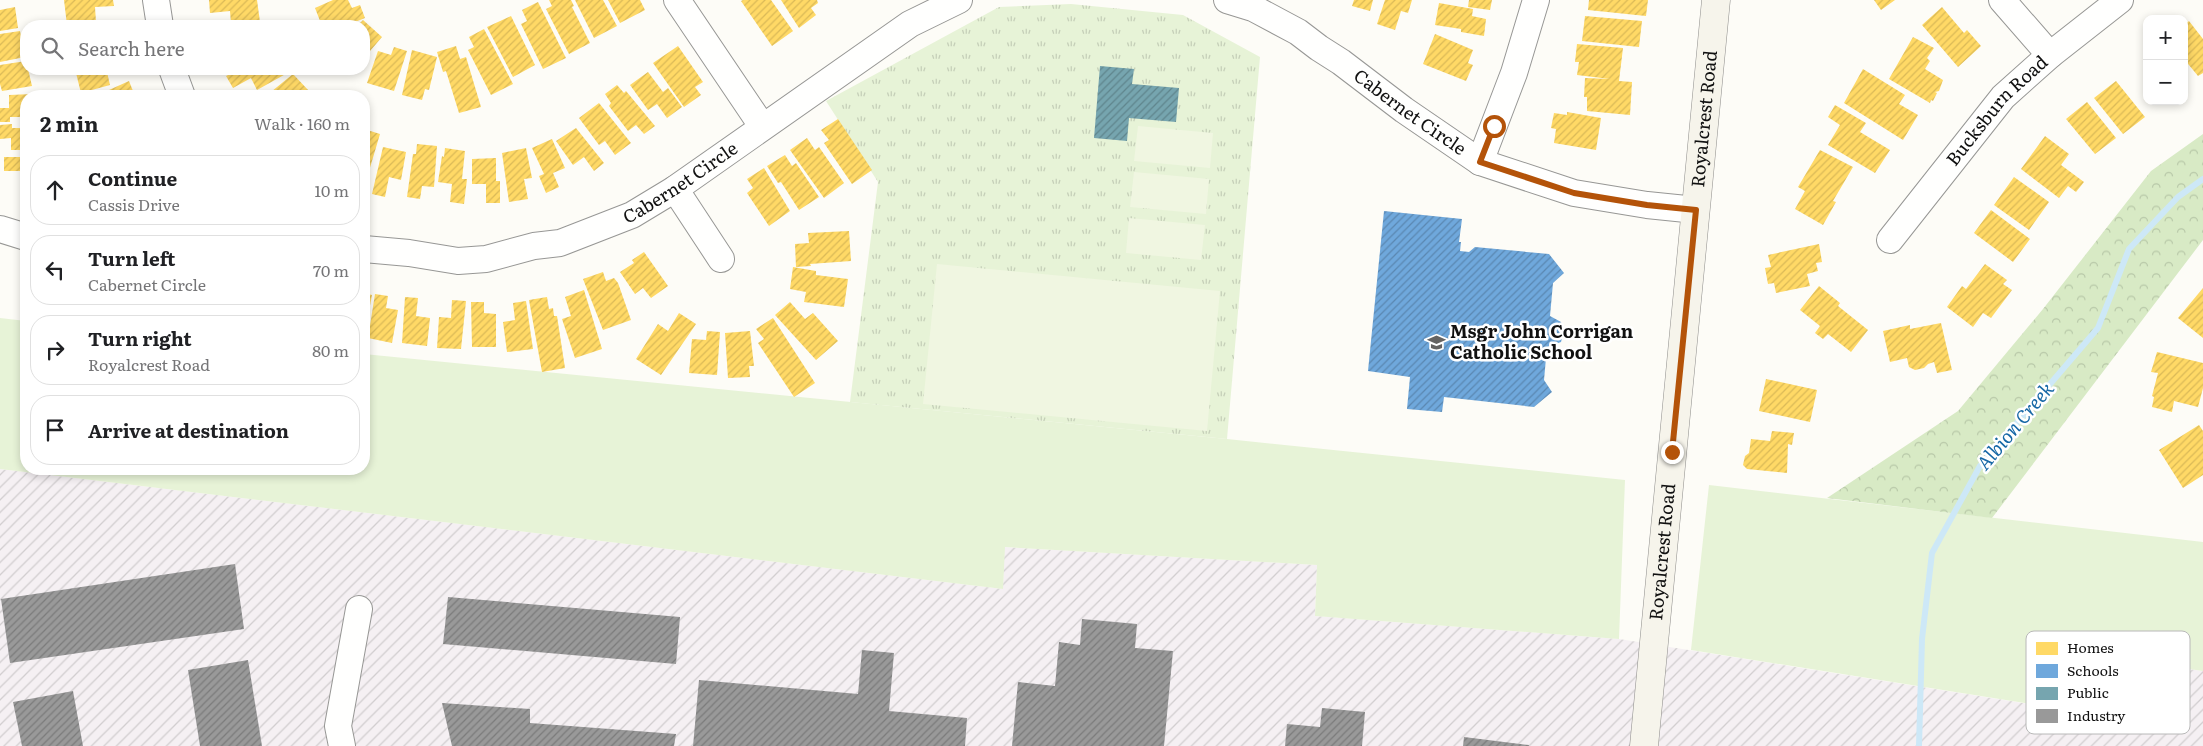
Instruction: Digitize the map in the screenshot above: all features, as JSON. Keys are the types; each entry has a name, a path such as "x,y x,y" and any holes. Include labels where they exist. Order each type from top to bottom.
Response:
{"street":[{"path":"156,0 159,20"},
{"path":"676,0 762,126"},
{"name":"Cabernet Circle","path":"370,250 409,253 458,261 486,260 534,246 560,243 632,216 675,189 762,126 910,24 959,0"},
{"name":"Cabernet Circle","path":"1227,0 1253,8 1298,32 1404,110 1480,162 1574,193 1647,205 1696,210"},
{"path":"1480,162 1514,73 1536,0"},
{"name":"Royalcrest Road","path":"1644,746 1716,0"},
{"path":"2002,0 2050,55"},
{"name":"Bucksburn Road","path":"1890,240 2003,96 2050,55 2120,0"},
{"path":"174,75 180,90"},
{"path":"675,189 721,259"},
{"path":"0,228 20,235"},
{"path":"342,746 338,726 359,609"}],"shaded area":[{"path":"0,469 20,471 20,475 50,475 1003,589 1004,547 1317,565 1315,616 1619,639 2026,704 2026,734 2190,734 2190,669 2203,671 2203,746 0,746"}],"green space":[{"path":"1071,4 1183,15 1260,57 1227,439 850,402 878,182 826,101 999,7"},
{"path":"1138,126 1213,133 1210,168 1134,161"},
{"path":"2203,134 2203,240 1992,518 1827,498 1958,411 2043,309 2151,171"},
{"path":"1134,172 1209,179 1206,214 1130,207"},
{"path":"1129,218 1205,225 1201,260 1126,253"},
{"path":"937,264 1220,291 1207,431 923,404"},
{"path":"0,318 20,320 20,471 0,469"},
{"path":"370,355 1625,480 1619,639 1315,616 1317,565 1005,547 1003,589 50,475 370,475"},
{"path":"1709,485 2203,542 2203,671 2190,669 2190,631 2026,631 2026,703 1691,650"}],"building: Homes":[{"path":"64,0 113,0 114,6 95,7 96,20 66,20"},
{"path":"209,0 257,0 260,20 231,20 230,11 210,13"},
{"path":"333,0 348,0 352,8 360,5 365,18 360,20 320,20 315,8"},
{"path":"549,0 571,0 574,6 572,7 590,43 569,54 546,9 552,6"},
{"path":"575,0 603,0 617,26 594,38"},
{"path":"608,0 640,0 645,10 620,23"},
{"path":"771,0 793,31 772,46 741,1"},
{"path":"781,0 817,0 818,3 811,8 816,15 799,28"},
{"path":"1354,0 1373,0 1370,11 1352,6"},
{"path":"1385,0 1412,0 1408,13 1401,11 1395,30 1377,24"},
{"path":"1469,0 1492,0 1490,10 1468,7"},
{"path":"1589,0 1648,0 1646,16 1588,10"},
{"path":"1874,0 1895,0 1881,10"},
{"path":"538,2 566,58 543,69 521,24 527,21 522,10"},
{"path":"1439,3 1473,9 1472,16 1486,19 1484,36 1461,32 1461,29 1435,25"},
{"path":"15,7 18,28 0,31 0,10"},
{"path":"1942,7 1964,33 1967,30 1981,46 1958,67 1922,25"},
{"path":"511,16 535,65 513,77 487,27"},
{"path":"1585,16 1642,21 1639,47 1582,41"},
{"path":"2188,22 2203,39 2203,73 2198,76 2188,64"},
{"path":"370,26 382,37 370,51"},
{"path":"484,29 513,84 491,95 468,50 474,47 469,37"},
{"path":"20,31 20,58 0,62 0,34"},
{"path":"1435,34 1473,50 1468,63 1473,65 1466,81 1423,64"},
{"path":"1913,37 1934,48 1927,58 1930,61 1925,69 1943,80 1939,91 1935,92 1937,93 1930,103 1889,79"},
{"path":"1577,44 1623,48 1619,81 1632,82 1630,115 1587,111 1587,97 1584,97 1585,78 1610,79 1577,75 1579,62 1575,62"},
{"path":"456,46 460,59 466,57 481,107 459,113 446,71 443,72 437,52"},
{"path":"678,46 703,82 695,87 701,95 684,107 653,63"},
{"path":"394,47 407,51 394,91 367,83 378,51 391,55"},
{"path":"412,50 437,57 429,90 425,89 422,100 402,95"},
{"path":"20,62 20,75 29,75 32,86 2,91 0,65"},
{"path":"1863,69 1905,95 1899,104 1918,115 1903,140 1844,103"},
{"path":"648,72 663,92 668,88 682,107 667,118 657,104 648,110 630,85"},
{"path":"76,75 108,75 110,85 92,90 80,90"},
{"path":"284,75 257,90 251,78 233,88 226,76"},
{"path":"294,75 308,90 273,90"},
{"path":"129,81 133,90 109,90"},
{"path":"2116,81 2145,117 2123,134 2094,98"},
{"path":"617,85 624,93 626,91 655,126 644,134 636,125 628,131 609,106 611,103 605,94"},
{"path":"9,95 20,95 20,117 10,117 10,122 0,122 0,108 9,108"},
{"path":"2087,102 2116,138 2095,154 2066,119"},
{"path":"599,103 631,143 615,155 605,141 599,145 579,118"},
{"path":"1835,105 1866,123 1860,132 1890,150 1875,173 1828,145 1840,125 1828,117"},
{"path":"1567,112 1601,118 1596,150 1554,143 1556,129 1551,128 1554,113 1567,115"},
{"path":"838,119 872,170 852,184 824,143 829,140 821,130"},
{"path":"12,124 12,128 20,128 20,150 11,150 11,138 0,139 0,125"},
{"path":"576,128 604,163 594,171 584,157 573,165 556,141"},
{"path":"370,131 380,134 370,168"},
{"path":"2045,136 2069,154 2061,165 2084,182 2076,192 2068,186 2059,198 2021,169"},
{"path":"807,138 815,150 819,147 844,183 824,198 790,150"},
{"path":"552,139 565,168 553,173 559,187 546,193 539,176 544,174 532,148"},
{"path":"417,144 437,146 434,187 422,186 420,199 407,197 413,154 416,154"},
{"path":"383,147 406,152 401,180 389,177 385,197 372,194"},
{"path":"445,148 465,151 462,179 467,179 464,204 450,202 452,184 438,182"},
{"path":"526,148 532,178 524,179 528,199 509,202 502,153"},
{"path":"1820,150 1853,167 1833,201 1836,202 1823,225 1795,209 1805,191 1798,187"},
{"path":"785,155 792,166 796,163 819,197 799,210 781,182 778,183 767,166"},
{"path":"4,157 20,157 20,171 4,171"},
{"path":"496,158 496,181 500,181 500,203 486,203 486,184 472,184 472,159"},
{"path":"764,168 790,211 769,226 747,193 753,188 747,179"},
{"path":"2014,177 2049,202 2029,230 1994,205"},
{"path":"1991,210 2030,239 2013,262 1974,233"},
{"path":"849,231 851,261 796,267 795,244 809,243 808,233"},
{"path":"1819,244 1822,262 1816,263 1818,271 1807,274 1810,286 1776,293 1774,283 1768,284 1765,268 1771,267 1768,255"},
{"path":"644,252 668,286 651,298 643,288 635,294 620,272 634,263 632,260"},
{"path":"1985,264 2007,280 2003,284 2012,290 1991,318 1983,313 1973,327 1947,307 1962,286 1966,289"},
{"path":"793,267 816,271 816,275 848,279 844,307 804,302 806,292 790,289"},
{"path":"603,272 606,281 614,278 618,283 631,320 603,330 583,279"},
{"path":"1819,286 1840,303 1838,306 1868,330 1851,352 1828,334 1823,339 1815,333 1820,326 1800,310"},
{"path":"2203,288 2203,338 2178,318"},
{"path":"584,290 602,349 575,358 562,319 571,316 565,297"},
{"path":"375,294 388,296 386,308 398,310 392,343 370,338"},
{"path":"405,297 418,298 416,316 430,318 427,346 402,343"},
{"path":"547,297 549,309 553,308 554,316 557,316 565,368 542,372 529,300"},
{"path":"452,300 466,301 461,349 437,348 439,317 451,318"},
{"path":"526,301 533,349 507,352 503,322 515,320 513,303"},
{"path":"471,302 484,302 484,313 496,314 496,347 472,347"},
{"path":"790,302 805,319 813,313 838,341 816,360 775,315"},
{"path":"679,313 696,324 661,375 636,359 658,324 668,331"},
{"path":"773,318 815,383 794,397 758,343 764,339 756,329"},
{"path":"1941,323 1952,370 1937,373 1934,362 1924,368 1915,370 1909,367 1907,358 1890,362 1883,331 1910,325 1910,329"},
{"path":"707,331 720,332 717,375 689,373 692,339 706,340"},
{"path":"750,331 754,366 749,366 750,377 728,378 725,333"},
{"path":"2157,352 2203,363 2203,388 2198,407 2174,401 2172,412 2152,407 2154,397 2152,396 2158,373 2151,372"},
{"path":"1766,379 1817,390 1810,422 1759,411"},
{"path":"2199,425 2203,431 2203,475 2183,488 2159,450"},
{"path":"1772,431 1794,433 1792,445 1788,444 1787,473 1747,469 1743,465 1745,456 1749,453 1751,439 1770,441"}],"building: Schools":[{"path":"1384,211 1462,219 1459,242 1461,242 1460,251 1469,252 1475,247 1549,254 1564,273 1553,283 1550,316 1561,322 1564,331 1561,342 1547,347 1544,380 1552,392 1534,407 1444,397 1442,412 1407,409 1410,377 1368,371"}],"building: Public":[{"path":"1100,66 1134,69 1132,84 1179,88 1176,122 1129,118 1127,141 1094,138"}],"building: Industry":[{"path":"235,564 244,629 10,663 1,599"},
{"path":"448,597 680,617 676,664 443,644"},
{"path":"1082,619 1137,624 1135,648 1173,651 1164,746 1012,746 1018,682 1055,686 1059,642 1080,645"},
{"path":"862,650 894,653 889,711 967,718 965,746 693,746 699,680 858,694"},
{"path":"248,660 262,746 200,746 188,670"},
{"path":"73,691 83,746 22,746 13,702"},
{"path":"442,703 530,709 530,723 676,734 674,746 452,746"},
{"path":"1322,708 1365,712 1362,746 1285,746 1287,724 1320,727"},
{"path":"1464,737 1529,745 1529,746 1463,746"}],"waterway":[{"name":"Albion Creek","path":"1919,746 1922,639 1932,553 1980,466 2098,328 2129,249 2178,197 2203,179"}],"place":[{"name":"Msgr John Corrigan Catholic School","path":"1436,342"}],"route":[{"path":"1494,126 1480,162 1574,193 1647,205 1696,210 1672,452"}]}
